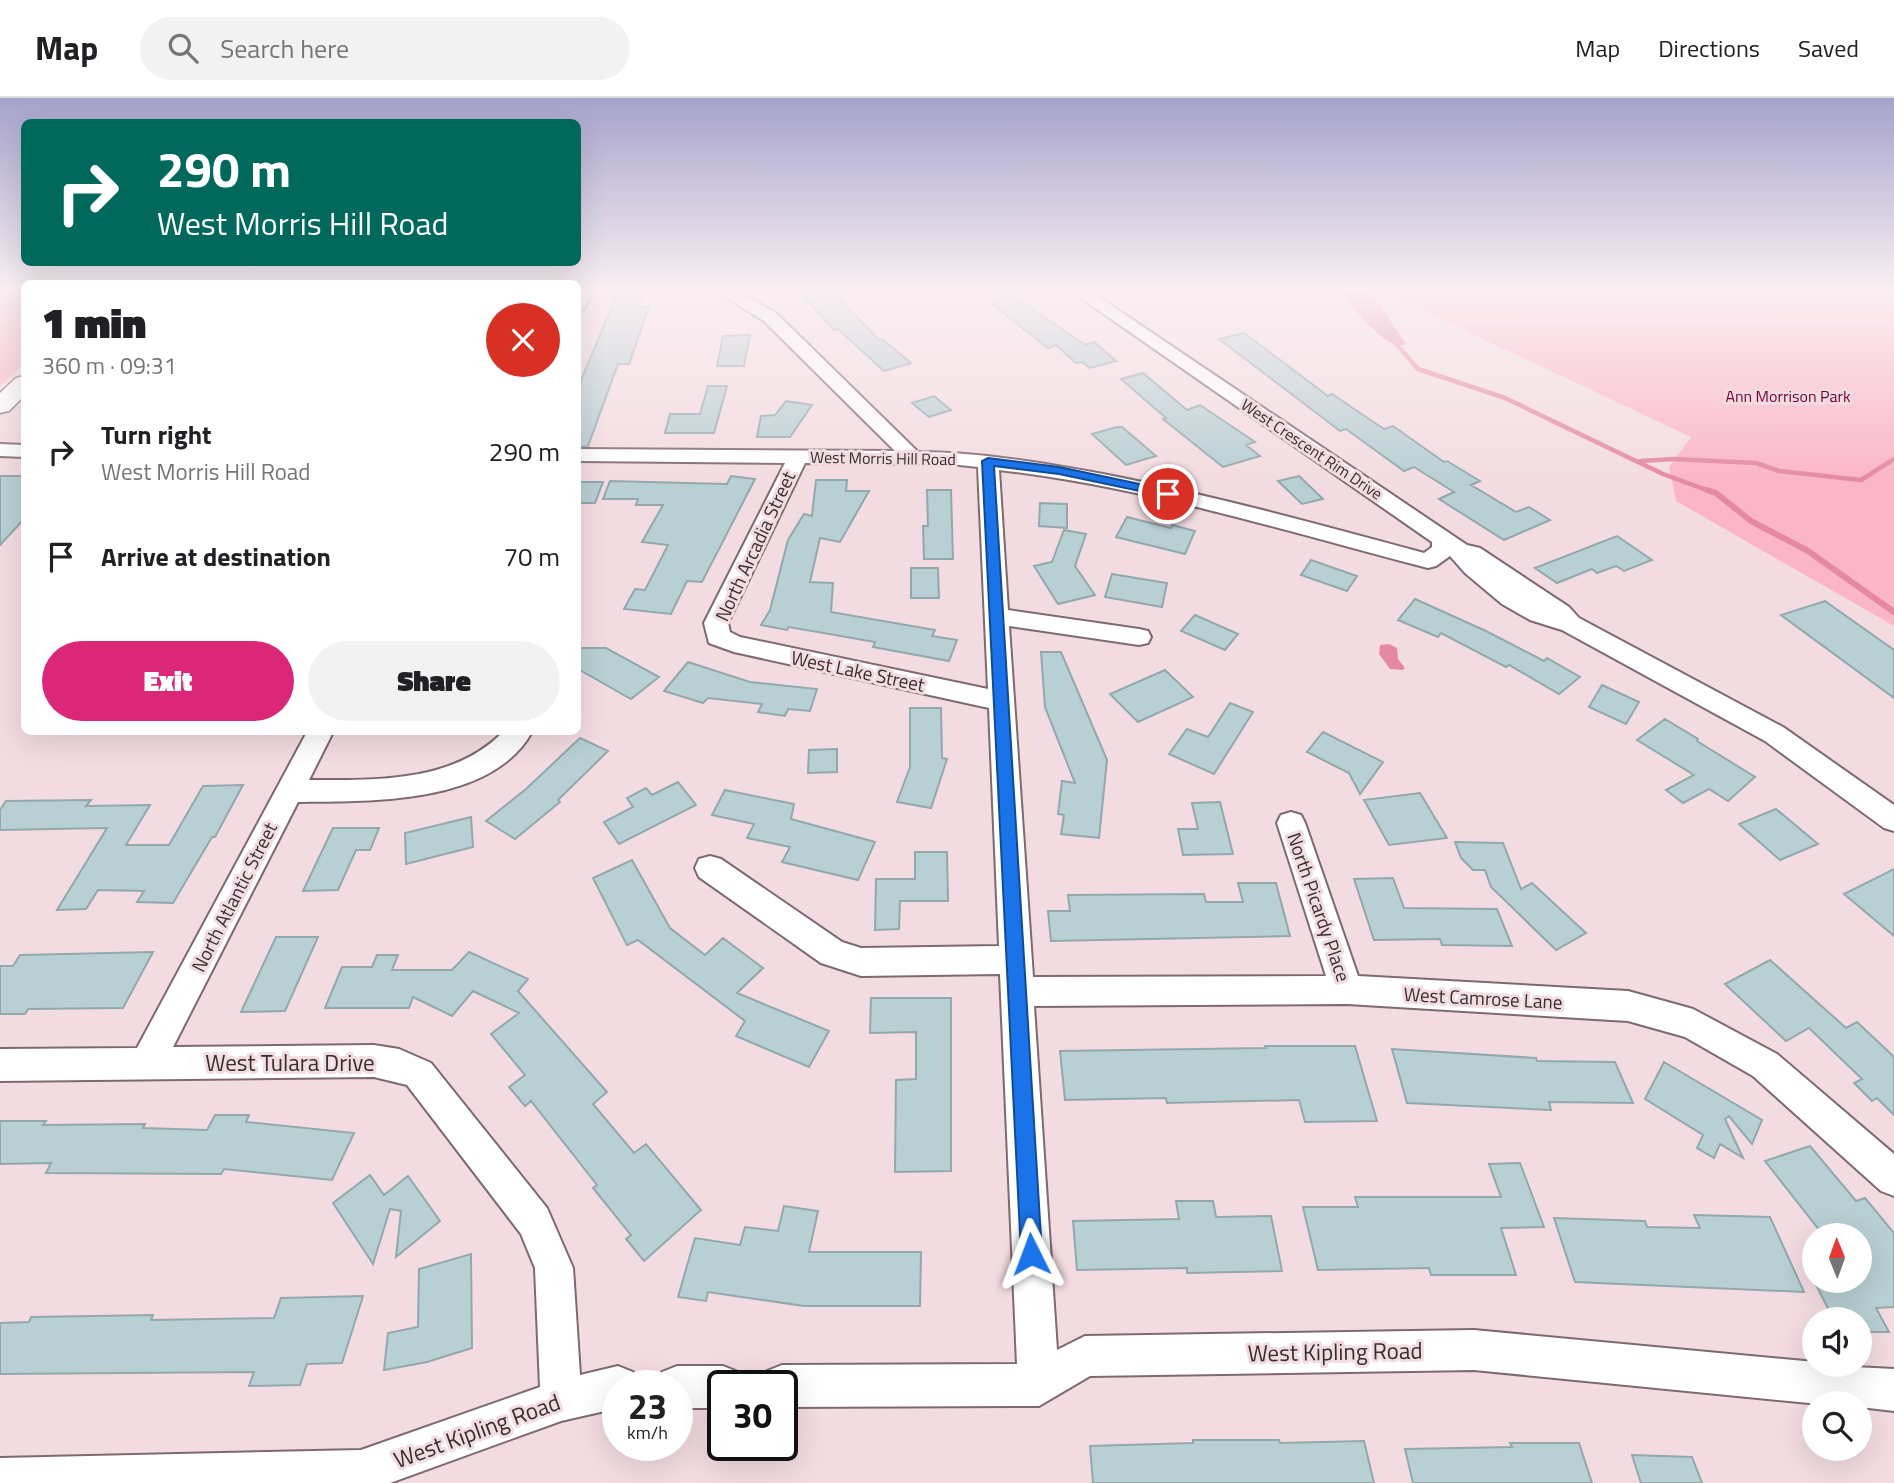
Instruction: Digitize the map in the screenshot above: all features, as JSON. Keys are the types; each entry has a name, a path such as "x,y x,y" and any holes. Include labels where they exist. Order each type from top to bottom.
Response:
{"street":[{"path":"807,354 913,458"},
{"name":"West Crescent Rim Drive","path":"1171,354 1453,545 1472,553 1522,597"},
{"path":"0,406 21,386"},
{"path":"0,450 21,451"},
{"name":"West Morris Hill Road","path":"581,455 988,461 1143,487 1478,573"},
{"name":"North Arcadia Street","path":"718,636 716,623 798,457"},
{"path":"798,1386 1039,1385 988,461"},
{"path":"1428,561 1453,545"},
{"name":"West Crescent Rim Drive","path":"1453,545 1478,573 1522,597 1561,613 1570,624 1774,734 1894,820"},
{"name":"West Morris Hill Road","path":"1428,561 1522,597"},
{"path":"996,616 1139,637"},
{"name":"West Lake Street","path":"718,636 734,644 1000,701"},
{"name":"North Atlantic Street","path":"147,1063 318,735"},
{"path":"289,791 376,790 423,784 469,770 508,747 517,735"},
{"name":"North Picardy Place","path":"1291,823 1347,990"},
{"name":"West Camrose Lane","path":"710,868 832,953 861,962 1016,976 1347,990 1628,1006 1693,1024 1765,1065 1894,1178"},
{"name":"West Tulara Drive","path":"0,1065 374,1061 399,1065 419,1074 534,1221 554,1268 561,1400"},
{"name":"West Kipling Road","path":"1039,1385 1085,1356 1474,1350 1894,1390"},
{"name":"West Kipling Road","path":"0,1480 361,1472 561,1400 602,1391"}],"green space":[{"path":"0,354 21,354 21,366 0,386"},
{"name":"Ann Morrison Park","path":"1514,354 1894,354 1894,626 1676,501 1669,467 1691,437"}],"shaded area":[{"path":"1389,644 1397,648 1398,659 1405,668 1402,670 1390,669 1379,654 1380,645"}],"building":[{"path":"592,354 633,354 629,364 618,364 588,446 581,447 581,380"},
{"path":"719,354 746,354 744,366 717,366"},
{"path":"865,354 900,354 911,363 884,371"},
{"path":"1066,354 1107,354 1116,361 1090,368 1082,362 1076,363"},
{"path":"1238,354 1272,354 1328,396 1332,394 1384,429 1393,426 1444,462 1447,461 1480,481 1471,485 1516,512 1529,507 1550,520 1504,540 1439,499 1454,492 1414,467 1404,471 1346,429 1340,431"},
{"path":"1143,373 1187,410 1200,405 1255,442 1246,445 1260,456 1223,467 1163,419 1166,418 1121,379"},
{"path":"708,386 727,386 714,433 665,433 670,414 700,414"},
{"path":"934,396 951,410 929,417 912,403"},
{"path":"786,401 812,405 790,437 757,437 761,416 775,415"},
{"path":"1122,427 1156,456 1126,465 1092,434"},
{"path":"0,476 21,476 21,522 0,545"},
{"path":"731,476 755,479 702,582 687,581 671,614 624,609 635,589 645,590 668,545 642,542 663,505 636,505 638,499 603,499 610,481 727,484"},
{"path":"1299,476 1323,499 1302,504 1278,481"},
{"path":"816,480 847,480 846,491 869,491 840,542 820,538 810,582 833,583 831,612 935,630 932,636 957,640 949,661 873,647 875,642 789,627 787,630 761,625 770,610 788,540 804,514 812,516"},
{"path":"581,482 603,482 595,503 581,503"},
{"path":"927,490 951,490 953,559 924,559 923,526 928,526"},
{"path":"1040,503 1067,504 1067,528 1039,526"},
{"path":"1127,517 1195,531 1185,554 1116,537"},
{"path":"1064,530 1086,534 1075,566 1095,595 1058,604 1034,566 1052,562"},
{"path":"1617,536 1652,560 1624,571 1616,566 1597,573 1592,569 1557,583 1535,568"},
{"path":"1311,560 1357,576 1347,591 1301,575"},
{"path":"911,568 938,568 939,598 911,598"},
{"path":"1112,574 1167,583 1162,607 1105,597"},
{"path":"1415,599 1544,661 1547,658 1580,677 1559,694 1509,665 1506,667 1441,633 1438,637 1398,620"},
{"path":"1825,601 1894,650 1894,698 1781,615"},
{"path":"1195,615 1238,634 1225,650 1181,631"},
{"path":"581,648 606,648 659,677 631,699 581,671"},
{"path":"1041,652 1061,652 1107,760 1099,838 1061,834 1064,815 1058,814 1062,781 1075,783 1045,707"},
{"path":"688,662 750,682 817,689 810,711 788,709 785,716 758,712 762,704 708,698 703,703 664,691"},
{"path":"1165,670 1193,697 1138,722 1110,694"},
{"path":"1602,685 1639,702 1626,724 1589,707"},
{"path":"1230,703 1253,712 1214,774 1169,754 1187,729 1208,737"},
{"path":"910,708 941,708 942,758 947,759 931,808 897,802 910,767"},
{"path":"1665,719 1755,777 1728,801 1709,789 1683,803 1666,790 1694,775 1637,740"},
{"path":"1323,732 1383,762 1360,794 1349,773 1307,752"},
{"path":"580,738 608,751 558,800 560,802 515,839 486,821 526,789"},
{"path":"837,749 837,772 808,773 809,750"},
{"path":"678,782 696,805 619,844 604,822 633,807 627,798 646,788 652,795"},
{"path":"243,785 215,837 212,837 173,903 137,902 144,891 98,890 86,909 57,910 107,828 0,830 0,810 6,801 91,800 86,806 150,805 126,845 169,845 203,786"},
{"path":"725,790 794,804 791,819 875,842 858,880 782,862 790,847 747,838 754,824 712,815"},
{"path":"1420,793 1447,838 1389,845 1364,800"},
{"path":"1220,802 1233,854 1183,855 1178,829 1198,829 1192,803"},
{"path":"1776,809 1818,844 1780,860 1739,824"},
{"path":"471,817 473,847 406,864 405,833"},
{"path":"333,828 379,828 370,850 356,850 338,890 303,891"},
{"path":"1455,842 1503,843 1521,889 1532,883 1586,933 1556,950 1491,887 1485,870 1473,870 1461,858"},
{"path":"915,852 947,852 948,901 900,901 899,929 875,930 876,879 915,879"},
{"path":"632,860 670,928 705,955 723,938 763,968 737,993 829,1031 809,1067 736,1036 745,1021 638,940 627,945 593,878"},
{"path":"1894,869 1894,936 1844,894"},
{"path":"1393,878 1404,908 1497,909 1512,946 1442,945 1440,939 1374,940 1354,879"},
{"path":"1238,883 1276,883 1290,936 1051,941 1048,911 1070,911 1068,895 1204,894 1206,902 1243,902"},
{"path":"276,937 318,937 285,1011 241,1012"},
{"path":"153,952 123,1008 28,1009 25,1014 0,1014 0,966 13,966 20,955"},
{"path":"469,952 528,979 518,991 607,1092 593,1104 634,1153 646,1144 701,1210 644,1261 626,1239 631,1235 593,1188 597,1185 531,1101 525,1106 509,1087 525,1075 491,1034 519,1013 473,991 452,1016 413,997 409,1008 325,1008 342,967 372,967 377,955 398,955 392,970 452,970"},
{"path":"1770,960 1846,1028 1857,1022 1894,1057 1894,1115 1877,1098 1872,1101 1854,1083 1862,1079 1809,1028 1786,1041 1725,984"},
{"path":"871,998 951,998 951,1171 895,1172 896,1080 916,1079 916,1032 870,1033"},
{"path":"1265,1046 1355,1046 1377,1121 1305,1122 1299,1100 1167,1103 1166,1098 1065,1100 1060,1051 1266,1048"},
{"path":"1392,1049 1536,1058 1537,1061 1615,1062 1633,1103 1549,1102 1551,1110 1407,1103"},
{"path":"1664,1062 1762,1120 1752,1144 1729,1116 1725,1119 1743,1158 1720,1144 1714,1158 1697,1148 1703,1135 1645,1099"},
{"path":"215,1115 249,1115 246,1122 354,1133 332,1180 224,1169 221,1174 46,1173 51,1163 0,1164 0,1121 46,1121 43,1125 145,1124 143,1128 207,1130"},
{"path":"1810,1146 1856,1201 1865,1198 1894,1233 1894,1307 1876,1308 1889,1332 1872,1332 1872,1307 1827,1307 1820,1293 1872,1293 1872,1223 1814,1223 1765,1161"},
{"path":"1520,1163 1544,1227 1501,1228 1516,1275 1431,1275 1429,1268 1318,1270 1303,1207 1358,1207 1355,1197 1501,1197 1489,1164"},
{"path":"370,1175 384,1195 408,1176 440,1221 396,1257 401,1211 390,1209 373,1264 333,1203"},
{"path":"1176,1201 1213,1201 1216,1217 1271,1216 1282,1271 1187,1273 1187,1268 1077,1270 1073,1221 1179,1219"},
{"path":"784,1206 818,1211 809,1252 921,1252 920,1306 804,1306 708,1292 706,1301 678,1297 695,1238 740,1245 745,1227 778,1231"},
{"path":"1694,1215 1770,1217 1802,1292 1575,1282 1554,1218 1645,1221 1647,1227 1700,1228"},
{"path":"471,1254 472,1348 427,1362 384,1370 388,1333 418,1327 419,1269"},
{"path":"363,1296 342,1363 307,1364 300,1385 249,1386 254,1372 0,1374 0,1323 29,1322 31,1317 153,1315 151,1320 274,1318 281,1298"},
{"path":"1193,1440 1279,1440 1280,1443 1364,1441 1374,1483 1093,1483 1090,1446 1193,1443"},
{"path":"1510,1443 1579,1443 1592,1483 1413,1483 1405,1449 1512,1447"},
{"path":"1632,1455 1692,1457 1702,1483 1641,1483"}],"waterway":[{"path":"1405,354 1418,369 1505,398 1663,474 1712,492"},
{"path":"1640,461 1673,459 1756,463 1779,471 1861,480 1894,459"},
{"path":"1707,490 1716,493 1751,521 1808,551 1894,612"}],"route":[{"path":"1031,1254 988,461 1059,471 1168,494"}]}
